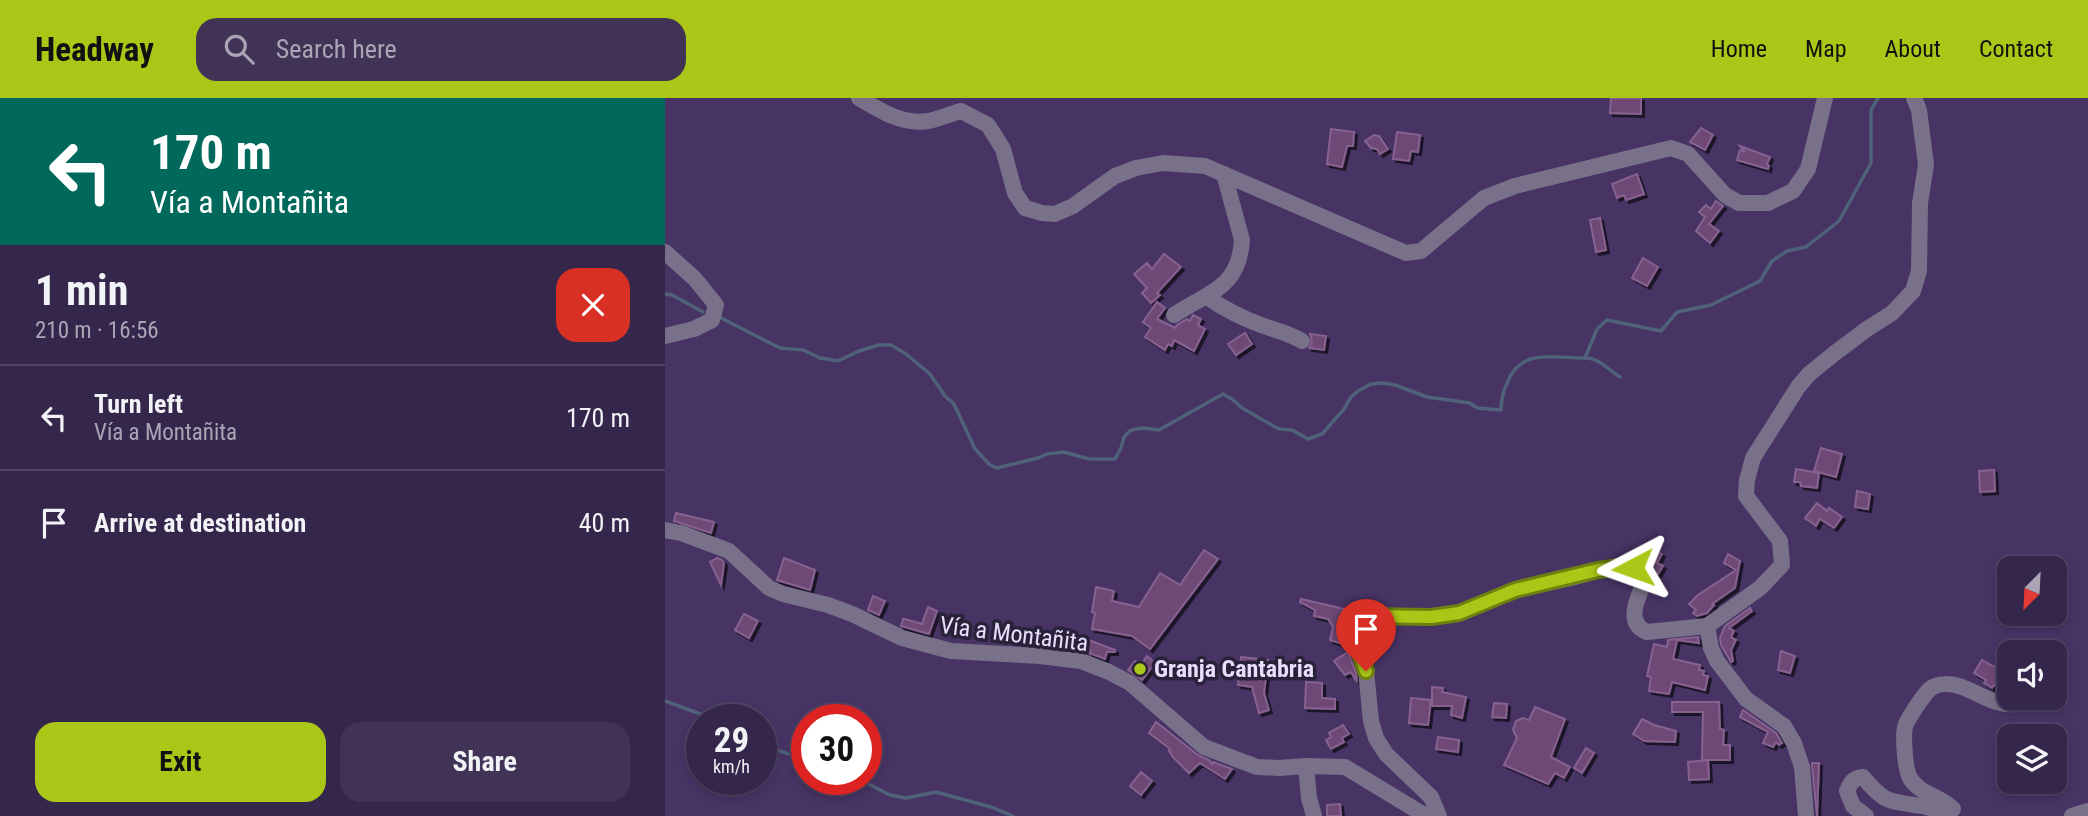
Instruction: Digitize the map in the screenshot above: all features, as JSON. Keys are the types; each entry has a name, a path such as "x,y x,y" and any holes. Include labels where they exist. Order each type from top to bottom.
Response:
{"street":[{"path":"859,98 890,116 909,121 928,121 961,111 988,125 1003,149 1016,193 1025,208 1042,214 1055,214 1073,206 1115,176 1136,168 1163,163 1205,166 1406,253 1420,251 1485,198 1515,186 1671,148 1688,154 1725,195 1739,203 1768,203 1793,191 1808,169 1825,98"},
{"path":"1439,816 1431,797 1395,763 1377,738 1371,721 1366,671 1354,636 1357,627 1366,616 1431,617 1459,613 1515,590 1598,570 1627,566 1639,573 1644,583 1634,613 1640,629 1647,632 1707,626 1759,588 1782,565 1780,541 1746,496 1753,458 1771,427 1809,374 1867,328 1892,313 1913,291 1919,271 1920,203 1926,165 1916,104"},
{"path":"1174,315 1225,284 1241,251 1242,240 1224,174"},
{"path":"665,252 695,279 716,305 712,320 694,330 665,336"},
{"path":"1207,297 1238,316 1289,333 1302,341"},
{"name":"Vía a Montañita","path":"665,530 706,541 729,551 769,588 852,614 902,638 951,651 1081,661 1109,671 1130,683 1204,747 1257,767 1345,767 1426,816"},
{"path":"1707,626 1711,648 1717,661 1746,698 1784,726 1794,743 1802,766 1806,816"},
{"path":"1866,816 1853,806 1847,791 1855,778 1863,777 1875,792 1895,803 1925,807 1938,812 1949,813 1952,809 1947,802 1927,794 1909,778 1904,748 1905,726 1931,688 1943,684 1956,685 1997,702"},
{"path":"1306,766 1309,799 1314,816"},
{"path":"2072,816 2088,811"}],"building":[{"path":"1611,98 1641,98 1641,114 1610,113"},
{"path":"1701,128 1713,135 1705,150 1690,142"},
{"path":"1331,129 1354,132 1353,146 1347,146 1342,167 1327,164"},
{"path":"1397,132 1420,135 1418,152 1411,151 1409,161 1393,159"},
{"path":"1374,135 1379,136 1388,149 1380,154 1365,141"},
{"path":"1740,146 1770,157 1768,169 1737,160 1740,150 1745,152"},
{"path":"1637,174 1644,194 1626,200 1624,195 1617,198 1612,184"},
{"path":"1716,201 1723,206 1709,224 1719,231 1710,243 1696,231 1705,217 1699,212 1706,205 1711,209"},
{"path":"1600,218 1606,250 1596,252 1590,220"},
{"path":"1164,254 1181,267 1151,303 1142,293 1147,288 1134,274 1147,263 1152,269"},
{"path":"1643,258 1658,267 1647,286 1632,278"},
{"path":"1157,302 1165,308 1157,319 1175,328 1187,319 1190,321 1193,315 1201,319 1198,325 1205,329 1194,351 1174,340 1172,346 1168,344 1165,350 1145,337 1151,328 1143,322"},
{"path":"1245,333 1252,344 1236,355 1228,344"},
{"path":"1310,334 1326,336 1324,350 1309,348 1312,342"},
{"path":"1821,448 1842,454 1836,477 1814,471"},
{"path":"1796,469 1819,473 1817,488 1801,486 1800,482 1794,482"},
{"path":"1994,470 1995,491 1980,492 1979,471"},
{"path":"1857,491 1870,494 1868,509 1855,507"},
{"path":"1817,503 1842,517 1834,528 1820,519 1816,526 1805,518"},
{"path":"676,513 714,522 711,533 674,521"},
{"path":"1650,546 1662,554 1657,563 1663,566 1658,574 1650,572 1641,560"},
{"path":"1204,550 1218,559 1150,649 1132,636 1092,629 1096,587 1114,591 1112,601 1139,607 1160,573 1180,585"},
{"path":"1728,554 1740,561 1735,588 1712,604 1714,605 1707,613 1697,616 1693,613 1696,610 1689,604 1736,570 1724,563"},
{"path":"717,558 724,563 721,585 710,562"},
{"path":"784,558 815,570 810,590 777,580"},
{"path":"873,596 885,601 879,615 868,610"},
{"path":"1301,599 1353,611 1344,634 1346,645 1330,640 1333,627 1328,619 1314,616 1315,610 1300,602"},
{"path":"928,607 937,611 929,634 901,626 903,619 922,624"},
{"path":"1750,608 1752,611 1729,628 1734,631 1731,637 1736,640 1731,650 1731,662 1720,638 1725,626"},
{"path":"744,614 758,621 749,638 735,630"},
{"path":"1060,634 1078,636 1115,652 1107,652 1105,659 1089,653 1090,651 1059,648"},
{"path":"1698,637 1699,643 1677,640 1673,659 1700,665 1699,670 1708,676 1705,690 1672,682 1669,694 1649,691 1651,677 1647,676 1654,644 1667,647 1668,640"},
{"path":"1781,651 1795,656 1790,673 1778,670"},
{"path":"1348,652 1357,682 1351,672 1345,675 1334,661"},
{"name":"Granja Cantabria","path":"1147,656 1155,663 1142,680 1128,670 1135,661 1141,665"},
{"path":"1241,657 1268,660 1264,693 1269,710 1259,713 1252,687 1238,685"},
{"path":"1982,660 1997,668 1997,686 1994,685 1992,688 1984,683 1986,680 1974,673"},
{"path":"1306,682 1322,683 1322,698 1335,699 1335,709 1305,708"},
{"path":"1432,687 1443,688 1442,692 1466,697 1462,718 1451,715 1452,706 1432,706"},
{"path":"1411,698 1431,700 1428,725 1409,723"},
{"path":"1672,702 1719,702 1720,729 1724,730 1723,745 1730,745 1730,760 1702,760 1703,712 1672,712"},
{"path":"1494,703 1507,704 1506,718 1492,717"},
{"path":"1535,707 1565,719 1551,757 1570,767 1564,778 1555,773 1548,784 1504,765 1517,738 1513,730 1516,721 1523,718 1529,720"},
{"path":"1743,710 1776,733 1782,743 1779,745 1776,742 1773,747 1763,743 1768,732 1740,717"},
{"path":"1642,719 1676,731 1675,742 1644,741 1633,734"},
{"path":"1156,722 1212,764 1213,762 1232,769 1225,779 1200,763 1189,773 1173,757 1170,749 1149,733"},
{"path":"1343,725 1349,734 1342,738 1344,742 1331,749 1326,740 1331,737 1329,733"},
{"path":"1438,737 1459,740 1458,752 1436,749"},
{"path":"1586,748 1594,753 1582,773 1574,768"},
{"path":"1708,760 1709,779 1689,780 1688,762"},
{"path":"1812,763 1819,763 1817,816 1812,766"},
{"path":"1141,772 1152,781 1141,795 1130,786"},
{"path":"1340,804 1341,816 1327,816 1327,805"}],"waterway":[{"path":"721,318 780,348 803,350 820,358 838,361 859,351 879,345 891,345 930,374 954,404 975,449 990,465 997,468 1064,452 1089,459 1115,459 1124,437 1131,430 1159,430 1223,394 1279,429 1292,430 1308,439 1322,434 1351,397 1371,384 1395,385 1427,397 1470,403 1477,408 1501,410 1507,383 1513,371 1521,364 1540,357 1585,358 1597,329 1607,320 1661,331 1677,312 1711,305 1760,281 1772,261 1787,251 1806,247 1839,221 1871,163 1871,110 1878,98"},
{"path":"665,294 703,312"},
{"path":"1585,358 1599,362 1620,377"},
{"path":"665,701 686,709"},
{"path":"777,749 791,755"},
{"path":"882,791 906,798 936,792 1013,816"}],"place":[{"name":"Granja Cantabria","path":"1140,669"}],"route":[{"path":"1366,671 1354,636 1366,616 1431,617 1459,613 1515,590 1542,583 1598,570 1627,566 1633,568"}]}
